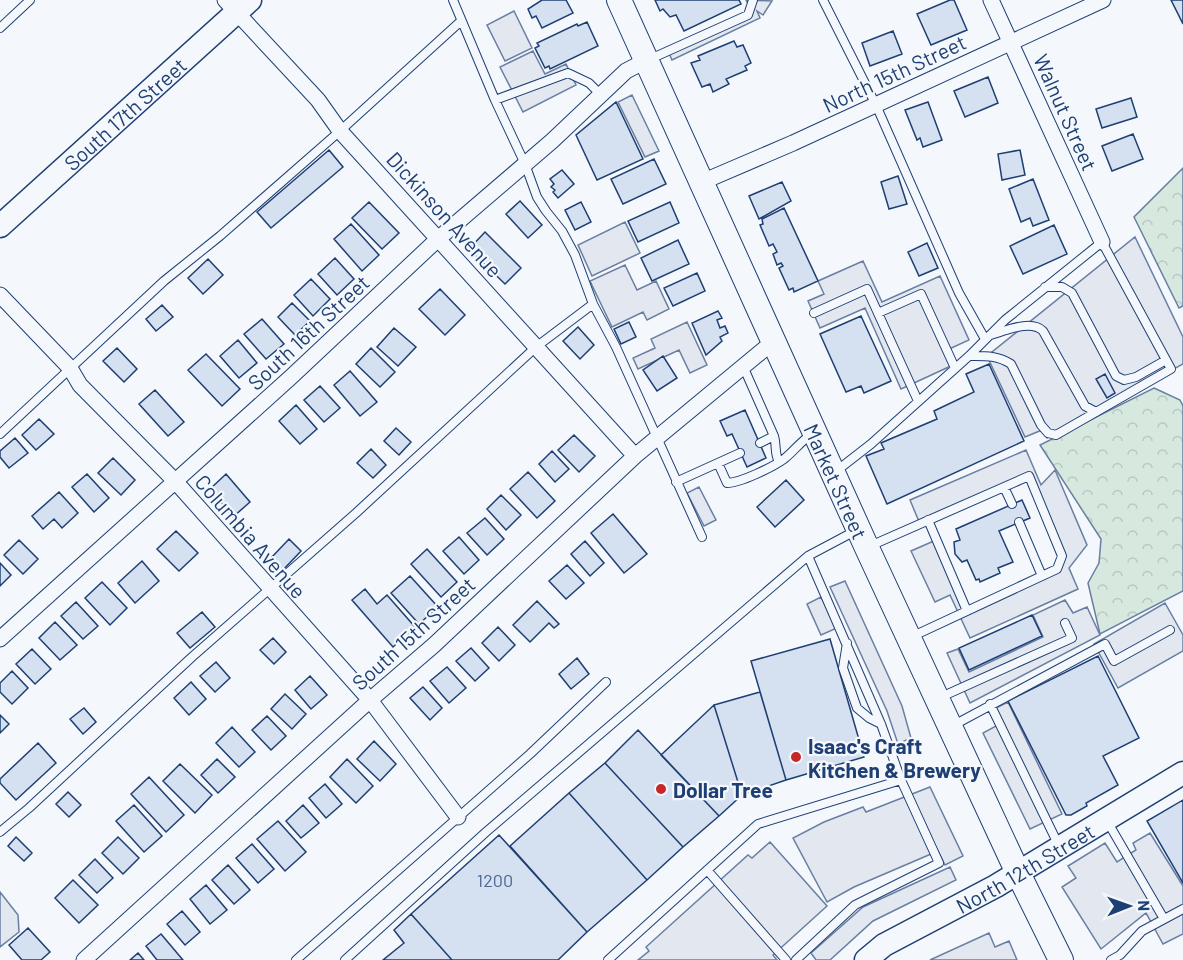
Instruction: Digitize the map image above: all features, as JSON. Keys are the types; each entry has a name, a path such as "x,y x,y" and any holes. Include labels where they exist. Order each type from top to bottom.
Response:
{"main road":[{"name":"Market Street","path":"619,0 937,699 1061,960"},
{"name":"South 17th Street","path":"0,226 237,4"},
{"name":"North 12th Street","path":"866,960 884,945 996,886 1183,773"}],"street":[{"name":"Walnut Street","path":"991,0 1102,242"},
{"name":"North 15th Street","path":"702,182 793,143 1103,0"},
{"name":"Dickinson Avenue","path":"237,4 318,100 340,131 635,456"},
{"name":"South 16th Street","path":"0,639 439,238 525,164 626,71 647,60"},
{"name":"Columbia Avenue","path":"0,295 70,368 80,385 175,481 370,700 458,817"},
{"name":"South 15th Street","path":"84,960 370,700 434,645 635,456 774,341"}],"lane":[{"path":"0,28 30,0"},
{"path":"453,0 525,164 537,198 562,231 575,255 593,304 616,348 702,537"},
{"path":"647,60 748,15 753,0"},
{"path":"823,0 876,105 959,293 986,337"},
{"path":"0,434 164,281 220,236 340,131 461,21"},
{"path":"495,100 568,73 589,83 600,94"},
{"path":"834,472 870,444 969,356 986,337 1102,242 1172,369 1056,435 1048,433 1041,425 1011,364 1002,358 992,356 969,356"},
{"path":"1045,287 1062,287 1072,293 1116,376 1124,380 1136,377 1166,360"},
{"path":"814,313 867,289 918,401"},
{"path":"878,314 921,294 955,368"},
{"path":"0,832 192,657 356,513 536,347 593,304"},
{"path":"986,337 1029,325 1038,326 1085,406 1096,412"},
{"path":"743,366 774,436 776,442 774,451 778,462"},
{"path":"718,463 728,483 732,483 778,462 799,443 816,432"},
{"path":"760,443 774,436"},
{"path":"676,482 740,453"},
{"path":"345,960 486,832 808,556 928,520 1029,476 1062,556 1057,569 909,638"},
{"path":"1004,487 1012,504"},
{"path":"928,520 967,611"},
{"path":"1019,522 1042,576"},
{"path":"796,960 855,905 939,863 901,780 847,642 808,556"},
{"path":"937,699 1072,638 1065,623"},
{"path":"950,727 1105,644 1114,661 1170,630"},
{"path":"847,642 843,668 857,708 881,724"},
{"path":"296,960 530,754 606,682"},
{"path":"990,704 1059,848"},
{"path":"608,960 758,824 901,780"},
{"path":"1106,819 1164,919"},
{"path":"707,870 786,960"},
{"path":"1111,960 1120,955 1143,931 1183,909"}],"green space":[{"path":"1183,168 1183,306 1179,308 1134,217"},
{"path":"1154,388 1180,400 1183,406 1183,591 1100,634 1088,583 1099,563 1101,539 1040,445"}],"shaded area":[{"path":"746,0 772,1 763,15 757,11 760,18 672,60 668,51 752,11"},
{"path":"514,11 532,48 505,61 487,25"},
{"path":"533,51 545,74 566,64 576,85 523,112 500,67"},
{"path":"632,95 659,151 645,157 618,102"},
{"path":"625,222 640,253 592,276 578,245"},
{"path":"1135,237 1183,337 1183,364 1047,438 1042,430 1025,437 987,356"},
{"path":"863,261 882,302 940,276 969,340 947,350 953,365 901,389 865,308 820,328 808,301 824,294 818,281"},
{"path":"625,265 637,290 656,281 669,309 647,320 643,312 612,327 590,281"},
{"path":"687,322 707,365 690,373 679,350 638,369 633,358 655,348 651,339"},
{"path":"1026,450 1041,485 1055,470 1087,545 1069,568 1078,589 970,638 950,595 935,602 911,551 936,540 968,610 1057,570 1061,556 1027,478 920,524 910,500"},
{"path":"699,487 716,520 704,526 687,493"},
{"path":"845,581 902,706 911,738 898,744 887,711 830,587"},
{"path":"821,597 837,628 821,635 807,604"},
{"path":"1065,600 1073,613 1087,607 1100,635 970,703 947,653 958,649 969,672 1043,637 1033,615"},
{"path":"1165,603 1183,635 1183,651 1118,688 1094,644"},
{"path":"1008,702 1062,814 1030,829 983,733 998,725 992,710"},
{"path":"930,787 963,856 945,865 938,851 854,887 827,902 793,838 824,822 863,807 866,812"},
{"path":"1150,833 1183,886 1183,934 1163,944 1146,913 1101,949 1062,887 1076,878 1068,866 1105,843 1117,862 1136,850 1133,843"},
{"path":"770,842 827,906 773,955 777,960 638,960 649,951 646,947 748,855 752,858"},
{"path":"950,867 956,880 873,921 830,960 816,960 811,953 863,907"},
{"path":"0,892 18,915 19,932 0,947"},
{"path":"989,933 995,947 1009,941 1017,960 930,960"}],"building":[{"path":"542,0 566,0 573,13 542,28 536,16 532,18 528,9"},
{"path":"655,0 739,0 741,4 684,31 676,15 670,17 663,9 660,11"},
{"path":"954,0 967,30 931,45 917,14"},
{"path":"1171,0 1183,0 1183,24"},
{"path":"587,22 598,46 550,69 549,66 545,68 535,48 539,46 537,43 577,24 578,26"},
{"path":"893,31 902,54 870,66 862,43"},
{"path":"734,41 737,47 743,45 751,63 745,66 747,70 726,79 729,84 713,92 710,84 702,87 691,63 700,60 698,56"},
{"path":"988,77 998,103 965,117 954,91"},
{"path":"1131,98 1137,117 1102,128 1096,109"},
{"path":"616,102 643,159 597,180 576,135"},
{"path":"928,102 942,140 923,147 920,138 917,140 905,110"},
{"path":"1133,134 1143,159 1112,171 1102,146"},
{"path":"329,150 343,167 271,228 257,212"},
{"path":"1020,150 1025,175 1002,180 998,154"},
{"path":"654,159 666,184 623,204 611,179"},
{"path":"562,170 574,184 558,198 553,192 555,190 551,187 554,184 550,179"},
{"path":"898,176 907,204 889,209 881,182"},
{"path":"1033,179 1049,220 1033,226 1030,218 1021,222 1009,189"},
{"path":"782,182 791,201 759,219 749,196"},
{"path":"520,201 542,225 528,238 506,214"},
{"path":"369,202 399,233 382,249 352,218"},
{"path":"581,202 591,222 575,230 565,210"},
{"path":"670,202 679,223 638,242 628,221"},
{"path":"784,208 818,281 794,292 793,288 789,290 779,268 783,266 781,263 777,265 773,254 777,252 773,244 769,246 760,225 763,224 762,219"},
{"path":"351,224 379,255 362,271 334,239"},
{"path":"1054,225 1067,254 1023,274 1010,246"},
{"path":"485,232 521,268 505,284 469,249"},
{"path":"678,240 689,264 652,281 641,258"},
{"path":"927,243 938,268 919,276 908,252"},
{"path":"335,258 354,279 337,295 318,274"},
{"path":"208,259 223,275 203,294 188,278"},
{"path":"697,273 705,291 673,306 664,288"},
{"path":"311,279 330,299 313,316 294,295"},
{"path":"440,289 465,315 445,335 419,309"},
{"path":"292,303 310,321 295,335 278,317"},
{"path":"162,305 173,317 156,331 146,319"},
{"path":"718,311 722,318 717,320 720,328 725,326 728,333 720,337 722,341 706,355 692,323"},
{"path":"861,316 891,381 864,393 861,386 846,392 820,334"},
{"path":"262,319 284,344 266,359 244,334"},
{"path":"629,322 636,337 621,344 614,329"},
{"path":"578,327 594,345 580,359 563,341"},
{"path":"394,328 416,347 398,366 377,347"},
{"path":"238,340 257,363 239,378 220,356"},
{"path":"117,348 137,369 124,382 103,361"},
{"path":"371,348 395,372 380,387 356,364"},
{"path":"206,354 240,389 222,406 188,370"},
{"path":"663,356 677,378 657,391 643,370"},
{"path":"989,364 1024,441 887,504 866,456 884,449 881,443 937,419 934,411 974,392 966,374"},
{"path":"350,371 377,402 360,416 334,385"},
{"path":"1105,374 1115,393 1107,398 1096,379"},
{"path":"320,386 340,408 324,422 304,400"},
{"path":"155,390 184,422 168,436 139,404"},
{"path":"296,405 317,429 300,444 279,421"},
{"path":"745,410 766,458 747,467 732,434 727,436 720,421"},
{"path":"39,419 54,434 36,450 22,435"},
{"path":"396,428 411,442 399,455 384,441"},
{"path":"574,435 595,456 579,472 558,450"},
{"path":"15,438 28,453 9,468 0,457 0,451"},
{"path":"371,449 386,465 373,478 357,463"},
{"path":"552,451 569,469 555,482 539,464"},
{"path":"113,458 135,480 121,495 98,473"},
{"path":"528,472 555,501 537,518 510,489"},
{"path":"87,474 109,498 94,512 72,487"},
{"path":"226,474 250,502 233,517 210,489"},
{"path":"786,480 804,500 775,527 757,507"},
{"path":"59,492 78,513 62,528 54,519 43,529 32,516"},
{"path":"501,495 521,515 506,530 487,509"},
{"path":"1022,500 1030,518 999,531 1013,562 998,568 1000,573 980,582 979,579 976,580 967,560 962,562 955,554 954,542 960,540 956,529"},
{"path":"613,514 647,554 624,573 591,533"},
{"path":"485,518 504,539 487,555 467,533"},
{"path":"176,531 198,553 179,571 157,549"},
{"path":"459,537 479,560 464,574 443,551"},
{"path":"289,539 301,551 283,570 271,558"},
{"path":"19,540 38,559 23,574 4,555"},
{"path":"585,541 604,563 590,576 571,554"},
{"path":"427,549 457,582 441,597 411,564"},
{"path":"142,561 159,581 135,603 118,583"},
{"path":"0,563 11,575 0,586"},
{"path":"567,565 584,583 566,599 549,581"},
{"path":"410,576 438,607 419,624 391,593"},
{"path":"102,582 127,608 110,625 85,598"},
{"path":"365,589 377,604 387,595 415,627 393,647 352,600"},
{"path":"537,601 559,624 554,628 549,623 530,642 513,625"},
{"path":"76,602 98,626 83,639 61,616"},
{"path":"202,612 215,627 190,648 177,633"},
{"path":"1032,615 1042,636 969,670 959,648"},
{"path":"55,622 77,645 60,660 39,638"},
{"path":"498,627 515,645 499,661 482,643"},
{"path":"273,638 286,652 274,664 260,650"},
{"path":"830,639 864,757 786,780 751,661"},
{"path":"471,648 489,668 475,681 456,661"},
{"path":"32,649 51,669 35,684 16,664"},
{"path":"1098,656 1139,738 1103,756 1118,785 1086,803 1087,806 1071,815 1066,815 1008,701"},
{"path":"577,658 589,674 571,689 559,674"},
{"path":"216,662 230,678 215,692 200,676"},
{"path":"447,667 466,688 449,703 430,681"},
{"path":"12,671 28,688 12,704 0,692 0,683"},
{"path":"310,676 327,695 311,709 295,690"},
{"path":"191,682 206,699 189,715 174,698"},
{"path":"423,687 442,708 430,720 410,698"},
{"path":"760,692 786,780 742,795 714,705"},
{"path":"285,694 306,714 292,729 271,709"},
{"path":"714,705 742,795 719,816 661,755"},
{"path":"84,708 96,722 83,734 70,719"},
{"path":"0,715 9,724 0,733"},
{"path":"267,716 286,736 271,750 252,730"},
{"path":"232,727 255,752 239,767 216,743"},
{"name":"Dollar Tree","path":"638,730 719,816 683,847 605,763"},
{"path":"374,741 396,764 380,781 357,759"},
{"path":"38,743 56,763 16,800 0,783 0,779"},
{"path":"217,759 235,777 218,793 201,775"},
{"path":"347,759 373,786 356,803 330,777"},
{"path":"605,763 683,847 647,880 569,793"},
{"path":"180,764 212,795 195,813 163,781"},
{"path":"149,777 184,815 166,832 131,794"},
{"path":"325,784 342,804 326,818 309,798"},
{"path":"68,792 81,805 69,817 56,804"},
{"path":"569,793 647,880 587,932 510,846"},
{"path":"1183,800 1183,883 1147,821"},
{"path":"134,805 162,836 144,852 116,821"},
{"path":"303,805 319,823 301,838 286,821"},
{"path":"278,821 306,852 285,871 257,839"},
{"path":"499,835 587,932 558,960 452,960 411,914"},
{"path":"16,837 32,853 24,861 8,846"},
{"path":"118,837 139,858 123,874 102,853"},
{"path":"252,844 274,869 258,883 236,858"},
{"path":"95,859 113,878 97,893 79,875"},
{"path":"228,865 250,890 234,904 212,880"},
{"path":"73,880 98,905 79,923 55,898"},
{"path":"206,885 227,910 210,924 190,899"},
{"path":"182,911 200,932 185,945 167,924"},
{"path":"411,914 452,960 383,960 404,943 394,930"},
{"path":"28,928 50,952 41,960 22,960 9,945"},
{"path":"161,934 183,960 157,960 146,946"},
{"path":"138,953 144,960 130,960"}],"place":[{"name":"Isaac's Craft Kitchen & Brewery","path":"796,757"},
{"name":"Dollar Tree","path":"661,789"}]}
